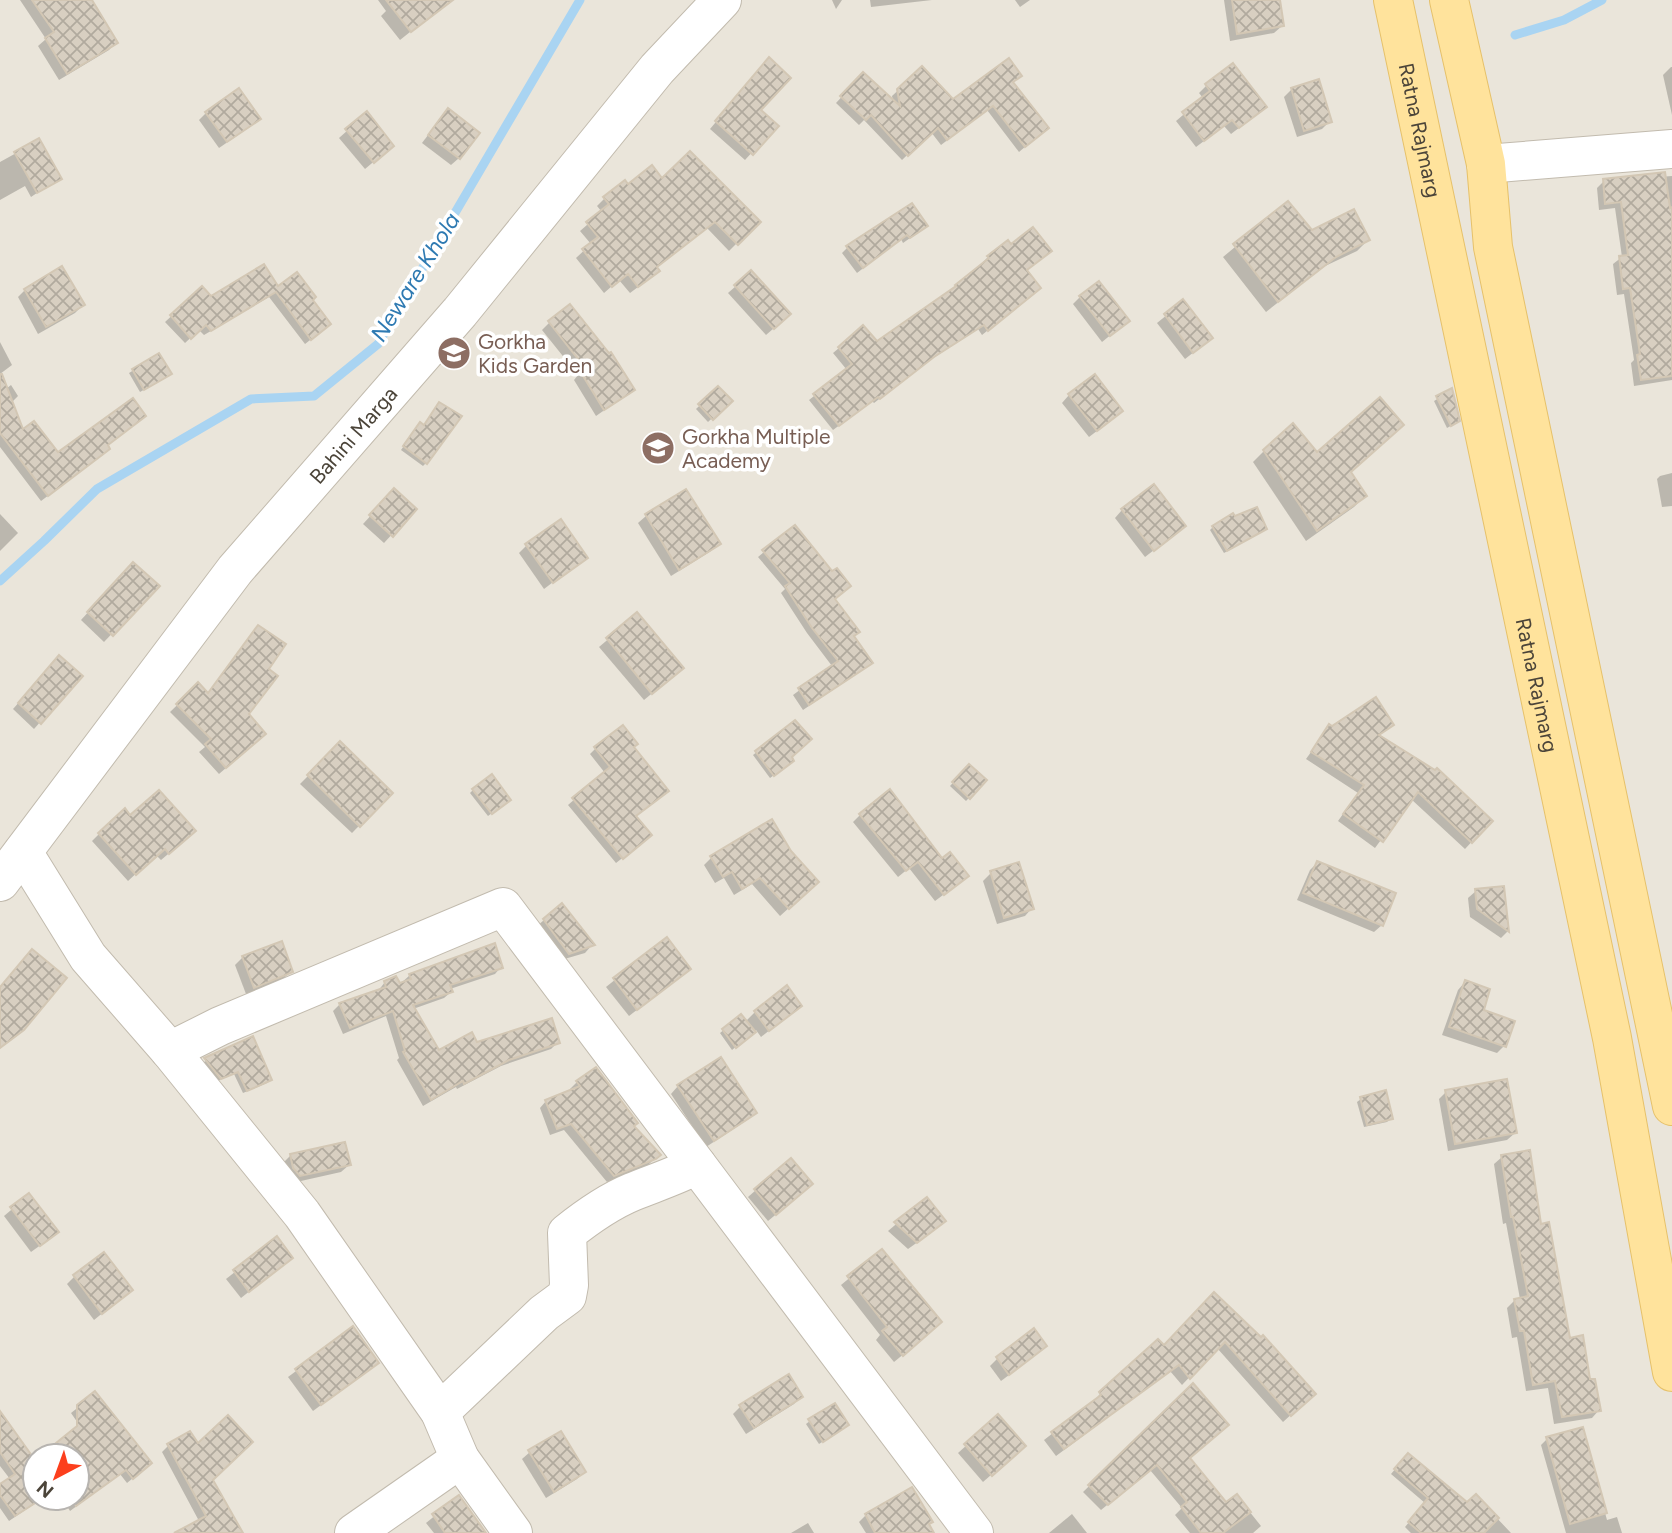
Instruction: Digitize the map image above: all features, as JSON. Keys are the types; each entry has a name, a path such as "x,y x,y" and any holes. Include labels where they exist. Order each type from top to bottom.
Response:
{"main road":[{"name":"Ratna Rajmarg","path":"1393,0 1612,1038 1672,1372"},
{"path":"1449,0 1486,164 1495,258 1672,1106"}],"street":[{"name":"Bahini Marga","path":"0,882 235,570 460,312 657,69 722,0"},
{"path":"1486,164 1672,149"},
{"path":"23,852 88,957 170,1051 302,1214 440,1412 460,1459 513,1533"},
{"path":"170,1051 220,1026 503,907 974,1533"},
{"path":"440,1412 544,1314 567,1296 567,1233 592,1213 630,1193 670,1179 697,1165"},
{"path":"354,1533 460,1459"}],"shaded area":[{"path":"0,0 1672,0 1672,1533 0,1533"}],"building":[{"path":"32,0 92,0 118,43 67,74 45,38 54,32"},
{"path":"386,0 453,0 411,32"},
{"path":"1232,0 1280,0 1284,26 1237,34"},
{"path":"769,57 791,78 761,110 779,126 753,155 715,121"},
{"path":"1009,58 1022,76 1013,82 1049,128 1025,147 993,106 947,140 938,128 908,156 871,115 866,120 840,96 863,72 900,106 897,89 922,66 953,99"},
{"path":"1233,63 1267,107 1239,128 1232,120 1204,141 1182,112 1210,91 1205,84"},
{"path":"1319,79 1332,122 1304,131 1291,88"},
{"path":"239,88 261,119 227,142 205,112"},
{"path":"448,108 480,133 460,159 428,135"},
{"path":"367,111 394,146 374,163 345,129"},
{"path":"39,138 62,179 37,193 14,152"},
{"path":"690,151 761,222 738,245 715,222 657,267 660,271 638,287 628,274 612,287 582,249 598,237 586,222 609,204 603,197 625,180 628,184 652,165 662,178"},
{"path":"1665,172 1670,208 1672,207 1672,376 1641,380 1630,288 1623,289 1619,256 1628,255 1621,202 1605,204 1603,179"},
{"path":"1288,201 1312,230 1354,209 1370,240 1336,257 1278,302 1233,244"},
{"path":"912,203 928,226 910,238 907,235 863,268 846,246"},
{"path":"1033,227 1052,251 1027,270 1041,288 988,331 984,325 934,357 880,399 878,397 839,426 813,394 852,364 838,347 863,325 877,341 956,286 1008,240 1011,244"},
{"path":"264,264 278,286 297,272 316,297 313,300 331,324 311,340 276,292 211,331 206,325 191,339 170,315 202,286 211,296"},
{"path":"62,266 85,305 46,327 24,289"},
{"path":"751,270 791,314 774,329 734,285"},
{"path":"1099,281 1130,321 1110,336 1079,296"},
{"path":"1183,299 1213,338 1193,353 1164,314"},
{"path":"570,304 609,353 611,352 635,390 604,410 580,371 585,368 548,321"},
{"path":"159,353 172,374 144,390 132,369"},
{"path":"0,374 23,429 34,421 58,452 133,398 146,416 108,445 110,449 48,496 0,433"},
{"path":"1095,374 1123,411 1097,431 1068,394"},
{"path":"718,386 733,401 713,420 698,404"},
{"path":"1452,388 1460,421 1451,426 1436,396"},
{"path":"1380,397 1404,425 1351,472 1367,496 1317,531 1263,450 1293,423 1317,452"},
{"path":"439,402 462,416 427,464 403,446 420,422 424,425"},
{"path":"1154,484 1186,526 1154,551 1121,509"},
{"path":"394,488 417,509 393,537 369,515"},
{"path":"686,489 721,544 679,570 645,514"},
{"path":"1257,507 1267,529 1227,551 1212,526 1233,513 1235,516"},
{"path":"561,519 588,558 553,583 525,544"},
{"path":"795,525 832,571 837,568 851,586 835,599 860,632 854,636 873,663 809,705 798,688 838,661 812,628 785,586 790,583 762,550"},
{"path":"133,562 160,586 113,636 87,612"},
{"path":"637,612 684,668 652,694 606,638"},
{"path":"258,625 286,644 269,669 278,676 249,714 266,734 226,768 205,744 211,739 176,704 198,682 208,693"},
{"path":"59,655 83,676 41,724 18,703"},
{"path":"1376,697 1394,725 1379,735 1435,770 1437,768 1493,821 1472,843 1418,792 1383,842 1343,814 1364,785 1311,752 1329,724 1332,726"},
{"path":"795,720 812,739 792,757 794,761 774,776 755,751"},
{"path":"623,725 638,744 634,747 669,791 636,816 652,835 623,859 572,798 610,767 594,747"},
{"path":"340,741 393,793 360,827 307,775"},
{"path":"969,764 987,780 970,799 952,782"},
{"path":"492,774 511,800 492,814 472,789"},
{"path":"890,789 942,858 950,852 969,876 944,895 918,862 906,871 859,814"},
{"path":"159,790 196,831 169,854 165,849 136,875 98,833 125,808 130,815"},
{"path":"772,819 791,851 819,882 789,909 760,878 742,889 732,872 723,877 710,856"},
{"path":"1317,861 1396,893 1383,926 1303,893"},
{"path":"1019,862 1034,909 1004,918 990,871"},
{"path":"1504,886 1509,932 1477,909 1475,889"},
{"path":"562,903 595,945 569,954 543,919"},
{"path":"667,937 691,969 637,1010 613,978"},
{"path":"282,941 293,972 254,988 242,956"},
{"path":"495,943 503,968 450,985 453,992 413,1005 439,1050 472,1032 477,1042 552,1018 560,1043 509,1060 464,1084 463,1081 431,1100 403,1052 405,1051 393,1011 350,1028 339,1003 386,987 384,981 396,976 400,983 411,979 409,974"},
{"path":"32,949 67,978 24,1030 0,1048 0,987"},
{"path":"1465,980 1490,989 1484,1010 1515,1021 1506,1047 1449,1027"},
{"path":"787,985 802,1006 769,1031 754,1011"},
{"path":"741,1014 756,1032 736,1048 722,1029"},
{"path":"253,1036 272,1080 247,1091 238,1072 221,1079 204,1058"},
{"path":"721,1057 757,1113 714,1141 677,1085"},
{"path":"596,1067 638,1123 634,1126 661,1155 614,1176 571,1124 557,1129 545,1100 580,1086 576,1081"},
{"path":"1507,1079 1517,1133 1455,1144 1445,1090"},
{"path":"1386,1090 1393,1119 1367,1125 1360,1097"},
{"path":"345,1142 351,1165 300,1176 293,1168 290,1154"},
{"path":"1530,1150 1541,1224 1549,1222 1570,1338 1583,1335 1590,1379 1595,1379 1601,1411 1562,1417 1555,1381 1533,1385 1524,1331 1520,1331 1514,1299 1528,1296 1501,1155"},
{"path":"791,1158 813,1184 776,1215 754,1189"},
{"path":"29,1193 59,1232 40,1246 10,1207"},
{"path":"927,1197 946,1221 917,1243 894,1222"},
{"path":"277,1236 293,1258 249,1292 233,1270"},
{"path":"882,1249 942,1322 903,1356 882,1331 887,1327 847,1276"},
{"path":"104,1252 133,1290 102,1314 73,1275"},
{"path":"1214,1292 1261,1337 1263,1335 1316,1394 1291,1416 1225,1342 1190,1379 1179,1365 1064,1449 1051,1432 1101,1395 1099,1392 1158,1339 1164,1345"},
{"path":"353,1326 379,1363 321,1405 295,1369"},
{"path":"1034,1328 1047,1346 1009,1375 996,1357"},
{"path":"789,1374 803,1397 754,1428 739,1405"},
{"path":"1193,1383 1229,1425 1190,1458 1226,1502 1237,1494 1251,1512 1223,1533 1201,1533 1181,1507 1187,1502 1157,1465 1108,1505 1088,1485"},
{"path":"95,1391 152,1463 133,1479 126,1470 91,1495 91,1442 57,1442 77,1426 77,1405"},
{"path":"835,1403 849,1425 823,1442 808,1419"},
{"path":"0,1411 22,1442 21,1512 15,1516 0,1495 0,1484 15,1474 0,1452"},
{"path":"998,1414 1026,1446 992,1476 964,1444"},
{"path":"228,1415 253,1442 213,1480 243,1533 174,1533 206,1516 167,1444 190,1431 198,1443"},
{"path":"1583,1427 1607,1513 1570,1524 1546,1437"},
{"path":"561,1431 586,1472 554,1492 528,1450"},
{"path":"1408,1453 1467,1502 1476,1494 1499,1518 1484,1533 1421,1533 1408,1522 1428,1498 1394,1469"},
{"path":"912,1487 933,1522 929,1524 934,1533 875,1533 865,1514"},
{"path":"459,1495 486,1533 445,1533 432,1514"}],"waterway":[{"name":"Neware Khola","path":"0,581 97,489 251,399 314,396 378,344 580,0"},
{"name":"Neware Khola","path":"1515,35 1564,20 1602,0"}],"place":[{"name":"Gorkha Kids Garden","path":"454,353"},
{"name":"Gorkha Multiple Academy","path":"658,448"}]}
